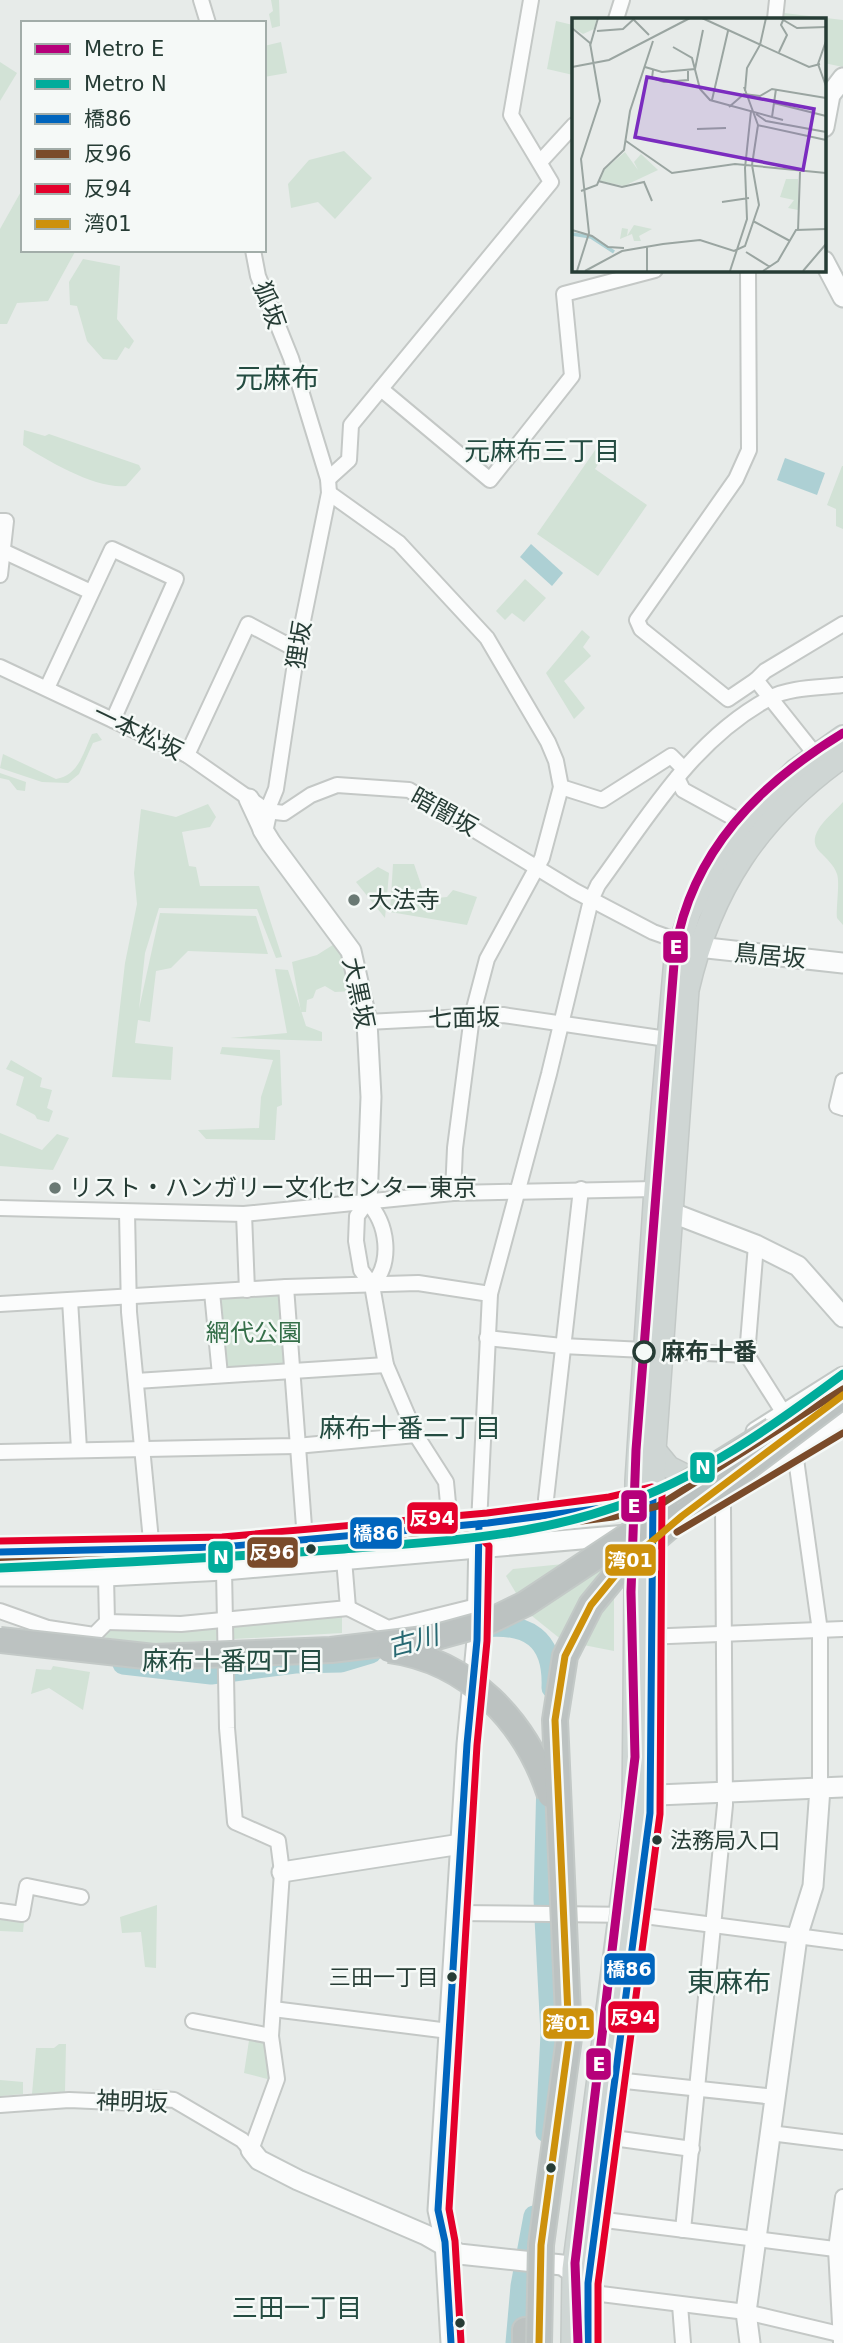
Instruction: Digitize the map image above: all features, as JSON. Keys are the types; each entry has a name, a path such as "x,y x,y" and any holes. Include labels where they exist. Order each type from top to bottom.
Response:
{"highway":[{"path":"154,1650 369,1637 428,1626 479,1611 528,1586 715,1463 843,1389"},
{"path":"228,1658 433,1638 505,1615 568,1577 843,1395"},
{"path":"539,2343 539,2270 572,2006 555,1720 562,1666 573,1637 591,1605 624,1566 681,1516 843,1395"},
{"path":"553,2343 555,2258 575,2096 561,1731 563,1689 573,1647 594,1609 625,1572 685,1521 843,1402"},
{"path":"0,1634 154,1650 327,1647 395,1651 443,1667 489,1696 521,1732 534,1753 551,1798 562,1853 572,2006"},
{"path":"0,1640 115,1655 228,1658 393,1656 429,1667 465,1684 503,1717 530,1756 553,1824 572,2006"},
{"path":"525,2343 528,2285 550,2176"}],"main road":[{"path":"572,2343 573,2272 600,2136 642,1796 641,1637 644,1499 652,1350 654,1189 667,1038 705,883 737,829 795,770 843,736"},
{"path":"644,1499 655,1450 652,1350 670,1212 689,945 762,827 805,786 843,757"},
{"path":"655,1450 669,1467 685,1475"},
{"path":"588,2343 573,2272 597,2219 600,2136 616,2080 618,1999"}],"street":[{"path":"201,0 207,21"},
{"path":"453,1193 455,1149 472,1016 487,958 542,858 561,787 556,761 548,742 487,638 399,543 328,486 349,460 351,425 551,182 511,115 531,0"},
{"path":"616,18 622,0"},
{"path":"775,18 777,0"},
{"path":"826,116 830,95 843,78"},
{"path":"540,162 572,126"},
{"name":"狐坂","path":"253,252 258,276 291,358 328,486"},
{"path":"826,265 843,297"},
{"path":"381,389 490,480 572,376 564,294 651,271"},
{"path":"748,271 749,450 736,479 637,620 641,629 728,699 765,671 843,624"},
{"name":"狸坂","path":"265,821 276,789 297,650 328,486"},
{"path":"0,521 6,522 0,576"},
{"path":"47,688 112,549 176,579 113,720"},
{"path":"3,551 92,592"},
{"path":"187,755 248,624 297,650"},
{"name":"一本松坂","path":"0,667 187,755 249,799"},
{"path":"756,680 816,754"},
{"path":"451,2343 445,2247 438,2210 456,1913 477,1640 478,1547 490,1294 591,900 598,885 680,773 711,739 771,697 843,685"},
{"path":"561,787 602,800 671,756 680,773 683,790 734,818 737,829"},
{"name":"暗闇坂","path":"265,821 284,813 311,795 337,785 409,790 591,900 689,945"},
{"name":"大黒坂","path":"249,799 351,951 367,1022 371,1097 368,1202"},
{"name":"鳥居坂","path":"689,945 843,963"},
{"name":"七面坂","path":"367,1022 503,1015 667,1038"},
{"path":"840,1107 843,1081"},
{"path":"549,1515 546,1499 582,1189"},
{"path":"0,1208 244,1214 453,1193 654,1189 670,1212 756,1245 798,1266 841,1312"},
{"path":"368,1202 357,1216 356,1241 361,1270 372,1285 386,1365 416,1435 446,1482 449,1514 457,1520 475,1518 479,1524"},
{"path":"368,1202 379,1213 386,1250 382,1275 372,1285"},
{"path":"127,1212 128,1297 152,1551"},
{"path":"244,1214 247,1290"},
{"path":"756,1245 747,1355 785,1415"},
{"path":"0,1304 286,1287 418,1283 490,1294"},
{"path":"286,1287 305,1540"},
{"path":"212,1292 220,1375"},
{"path":"70,1300 79,1449"},
{"path":"487,1338 562,1346 747,1355"},
{"path":"136,1381 386,1365"},
{"path":"0,1552 152,1551 305,1540 479,1524 644,1499 843,1377"},
{"path":"0,1576 106,1576 224,1570 644,1533 686,1516 843,1421"},
{"path":"0,1452 296,1446 416,1435"},
{"path":"750,2343 746,2312 796,1937 813,1885 820,1788 820,1631 794,1452"},
{"path":"683,2230 715,1924 724,1792 723,1507 716,1497"},
{"path":"344,1559 348,1608"},
{"path":"224,1570 228,1658 226,1691 235,1822 278,1841 282,1872 271,2036 277,2080 251,2150 259,2160 298,2180 426,2235 467,2257 573,2272 601,2294 746,2312 842,2337 840,2249 843,2197"},
{"path":"0,1612 74,1634 94,1635 107,1622 106,1576"},
{"path":"107,1622 181,1624 348,1608 388,1628 477,1601"},
{"path":"641,1637 725,1636 843,1629"},
{"path":"642,1796 843,1787"},
{"path":"282,1872 461,1844"},
{"path":"0,1911 22,1914 27,1886 81,1897"},
{"path":"456,1913 628,1914 843,1942"},
{"path":"273,2009 449,2031"},
{"path":"193,2021 271,2036"},
{"path":"616,2080 775,2097"},
{"name":"神明坂","path":"0,2105 69,2100 137,2103 153,2098 174,2100 242,2140 251,2150"},
{"path":"770,2133 843,2142"},
{"path":"600,2136 692,2148"},
{"path":"597,2219 840,2249"},
{"path":"680,2305 683,2343"}],"green space":[{"path":"271,0 279,0 280,26 272,28 269,14 273,11"},
{"path":"784,13 843,20 843,67 826,63 826,18 783,18"},
{"path":"556,21 572,25 572,75 547,69"},
{"path":"281,42 287,73 266,77 266,46"},
{"path":"0,62 17,73 0,101"},
{"path":"344,151 372,178 335,219 318,202 291,208 288,184 309,160"},
{"path":"21,192 21,252 75,252 48,301 17,303 7,324 0,324 0,229"},
{"path":"83,259 120,266 117,319 134,341 129,349 125,347 117,360 103,359 87,341 77,306 70,305 69,282"},
{"path":"24,430 45,436 49,434 139,465 141,469 126,486 86,479 23,445"},
{"path":"598,446 606,452 595,469 647,505 598,576 537,534"},
{"path":"842,466 843,529 836,526 836,509 827,505"},
{"path":"525,579 546,598 524,622 512,613 505,620 496,611"},
{"path":"582,630 590,637 583,647 591,656 564,681 585,708 574,719 546,673"},
{"path":"97,733 102,740 93,743 79,774 68,783 42,782 0,768 3,754 56,779 64,777 75,768 83,756 92,734"},
{"path":"0,773 26,782 25,791 17,790 9,780 0,778"},
{"path":"843,802 843,925 837,918 837,874 816,846 815,839 821,826"},
{"path":"208,804 216,817 210,827 182,832 189,866 196,867 200,886 259,886 282,957 276,958 257,909 159,908 145,953 139,1009 160,913 256,916 268,954 188,951 171,968 156,971 150,1022 138,1020 135,1043 173,1047 171,1080 112,1077 125,963 137,904 134,873 141,809 176,817"},
{"path":"393,864 414,864 426,899 447,897 453,890 477,897 467,925 390,912"},
{"path":"378,867 389,873 385,918 356,882"},
{"path":"336,943 348,962 352,991 335,992 325,986 316,990 313,998 307,1000 306,1012 301,1012 292,962 317,955"},
{"path":"275,969 288,970 306,1026 322,1032 322,1041 230,1038 287,1033"},
{"path":"222,1047 280,1050 282,1105 277,1107 275,1140 206,1139 198,1130 259,1128 261,1097 273,1060 220,1054"},
{"path":"11,1060 42,1078 40,1087 52,1090 47,1108 53,1111 49,1122 37,1119 35,1115 16,1105 24,1077 6,1069"},
{"path":"0,1133 42,1150 57,1134 69,1138 53,1170 0,1166"},
{"name":"網代公園","path":"280,1292 287,1369 231,1371 224,1366 218,1302 220,1296"},
{"path":"614,1559 614,1651 563,1641 527,1612 506,1576 513,1569"},
{"path":"342,1617 342,1633 234,1639 233,1622"},
{"path":"217,1624 219,1640 148,1644 102,1637 111,1628"},
{"path":"53,1666 90,1672 83,1710 49,1688 31,1694 36,1669 51,1670"},
{"path":"157,1905 156,1968 145,1967 141,1932 122,1933 120,1917"},
{"path":"0,1919 24,1922 23,1932 0,1931"},
{"path":"250,2034 268,2037 271,2080 244,2073"},
{"path":"59,2044 66,2044 65,2092 32,2094 36,2048 54,2048"},
{"path":"0,2080 23,2082 23,2094 0,2096"}],"water":[{"path":"785,458 825,473 817,495 777,480"},
{"path":"531,544 563,573 552,586 520,557"}],"waterway":[{"name":"古川","path":"481,1627 512,1627 535,1637 543,1645 548,1657 552,1688"},
{"name":"古川","path":"123,1664 211,1674 295,1663 341,1662 371,1653"},
{"name":"古川","path":"546,2132 551,2034 544,1899 547,1779"},
{"name":"古川","path":"516,2343 521,2286 534,2216"}],"metro line":[{"name":"E","path":"578,2343 575,2263 635,1757 631,1592 636,1450 675,951 684,915 697,882 713,852 734,824 757,798 784,775 843,733"},
{"name":"N","path":"0,1568 447,1541 549,1525 615,1507 706,1466 762,1432 843,1374"}],"transit line":[{"name":"反96","path":"0,1562 224,1557 480,1534 613,1517 658,1506 843,1389"},
{"name":"湾01","path":"539,2343 541,2245 569,2038 555,1720 565,1656 591,1605 623,1566 682,1516 843,1395"},
{"name":"反96","path":"677,1532 843,1433"},
{"name":"反94","path":"0,1541 222,1537 487,1513 609,1497 652,1487 662,1491 660,1814 598,2284 598,2343"},
{"name":"橋86","path":"0,1552 223,1547 488,1523 611,1507 653,1497 650,1813 588,2283 588,2343"},
{"name":"橋86","path":"451,2343 445,2242 438,2210 467,1744 477,1640 479,1524"},
{"name":"反94","path":"423,1542 480,1537 489,1546 487,1641 477,1745 449,2209 455,2241 461,2342"}],"place":[{"name":"大法寺","path":"354,900"},
{"name":"リスト・ハンガリー文化センター東京","path":"55,1188"},
{"name":"麻布十番","path":"644,1352"},
{"name":"法務局入口","path":"657,1840"},
{"name":"三田一丁目","path":"452,1977"}],"district":[{"name":"元麻布","path":"277,378"},
{"name":"元麻布三丁目","path":"542,451"},
{"name":"麻布十番二丁目","path":"410,1428"},
{"name":"麻布十番四丁目","path":"233,1661"},
{"name":"東麻布","path":"729,1982"},
{"name":"三田一丁目","path":"297,2308"}]}
